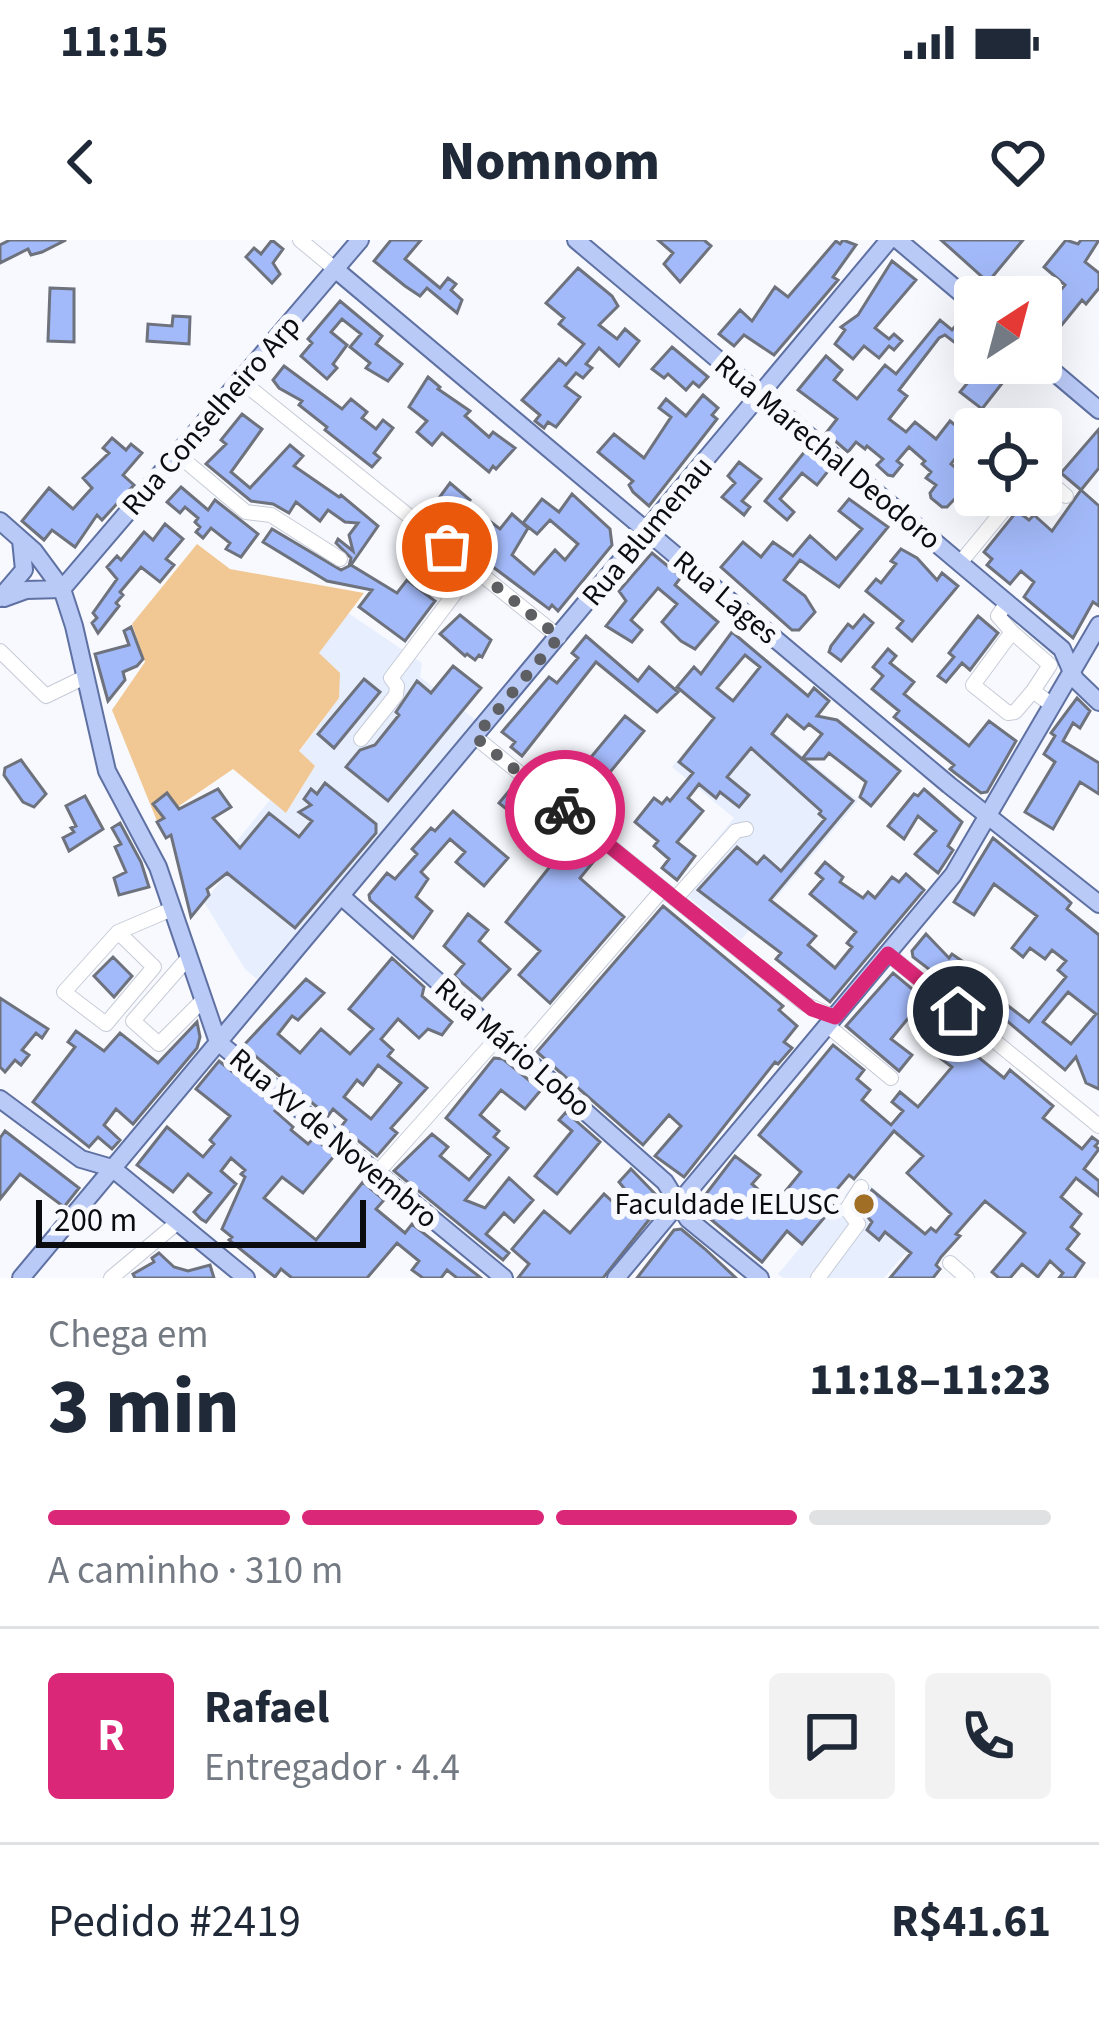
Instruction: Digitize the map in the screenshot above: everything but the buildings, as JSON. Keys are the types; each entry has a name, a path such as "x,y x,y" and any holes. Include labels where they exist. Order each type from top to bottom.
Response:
{"main road":[{"name":"Rua Conselheiro Arp","path":"62,589 360,240"},
{"name":"Rua Marechal Deodoro","path":"576,240 1063,649 1080,686 1099,702"},
{"name":"Rua Blumenau","path":"22,1278 894,240"},
{"path":"894,240 954,288"},
{"name":"Rua Lages","path":"335,269 1099,904"},
{"path":"1062,379 1099,410"},
{"name":"Rua XV de Novembro","path":"0,521 44,562 62,589 107,771 158,867 218,1042 504,1278"},
{"path":"0,599 24,570 21,539"},
{"path":"0,599 26,590 62,589"},
{"path":"616,1278 953,875 1099,625"},
{"name":"Rua Mário Lobo","path":"341,896 665,1182 688,1219 760,1278"},
{"path":"0,1099 81,1160 112,1168 246,1278"},
{"path":"81,1160 96,1188"}],"street":[{"name":"Rua Lages","path":"300,240 335,269"},
{"path":"240,380 559,637"},
{"path":"177,454 246,512 271,514 340,559"},
{"path":"1062,493 1066,496"},
{"path":"960,563 999,516"},
{"path":"361,739 398,690 391,678 474,568"},
{"path":"1007,602 998,616 1050,665 1012,714 974,685 1012,632"},
{"path":"0,651 46,696 85,677"},
{"path":"1034,691 1052,705"},
{"path":"475,737 831,1022 891,1078"},
{"path":"528,1045 669,894 736,831 746,830"},
{"path":"118,932 154,967 106,1024 64,992 118,932 172,908"},
{"path":"888,954 1099,1126"},
{"path":"188,958 133,1021 159,1044 203,1000"},
{"path":"377,1173 499,1036"},
{"path":"818,1278 858,1223 847,1209 861,1187"},
{"path":"111,1278 178,1222"},
{"path":"950,1263 968,1278"}],"shaded area":[{"path":"197,544 230,569 364,593 319,653 340,673 339,698 299,751 315,766 286,813 233,769 157,821 112,710 145,662 132,624"},
{"path":"348,613 422,663 420,677 476,720 257,979 245,969 204,902 244,852 236,842 270,800 287,812 314,767 299,752 339,698 318,654"},
{"path":"730,696 858,801 741,940 677,888 734,818 672,767"},
{"name":"Faculdade IELUSC","path":"860,1177 924,1231 884,1278 783,1278 778,1274"}],"way so far":[{"path":"447,547 559,637 475,737 565,810"}],"place":[{"name":"Faculdade IELUSC","path":"864,1204"}],"route":[{"path":"565,810 812,1009 835,1017 888,954 958,1011"}]}
